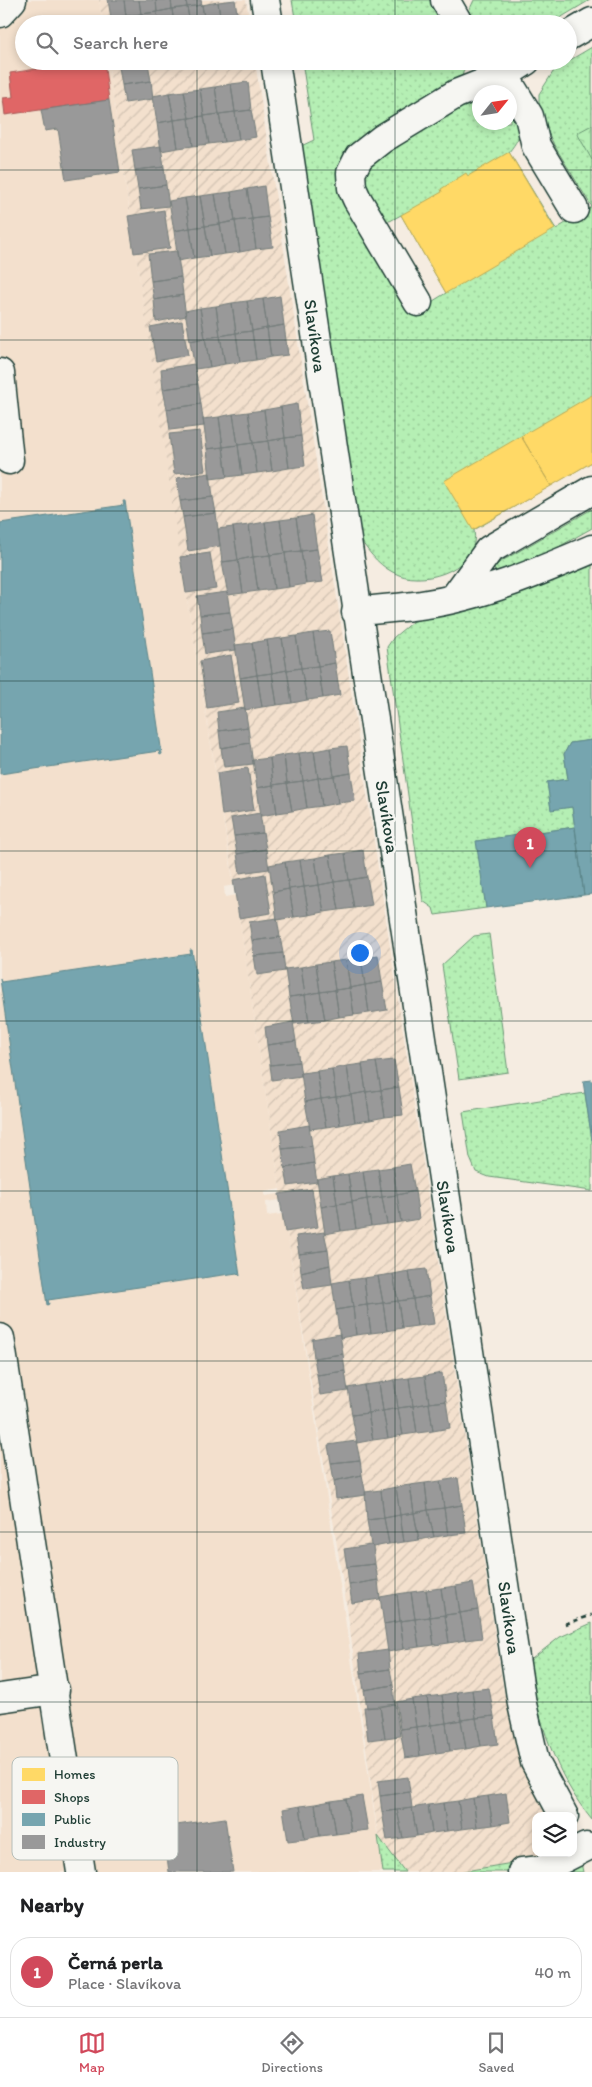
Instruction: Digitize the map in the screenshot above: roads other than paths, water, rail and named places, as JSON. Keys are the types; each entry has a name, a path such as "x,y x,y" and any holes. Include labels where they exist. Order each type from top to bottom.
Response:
{"street":[{"path":"0,13 12,0"},
{"path":"266,0 268,15"},
{"path":"445,0 454,15"},
{"path":"577,31 592,22"},
{"name":"Slavíkova","path":"275,70 526,1726 535,1762 562,1812"},
{"path":"418,302 357,199 352,188 351,173 359,157 382,139 497,70"},
{"path":"506,70 529,116 536,146 574,210"},
{"path":"0,373 9,460"},
{"path":"454,598 490,550 592,490"},
{"path":"356,612 422,605 454,598 530,576 592,549"},
{"path":"0,1338 65,1757"},
{"path":"0,1698 55,1690"},
{"path":"522,1872 541,1870 584,1843"}],"place":[{"name":"Černá perla","path":"530,868"}]}
